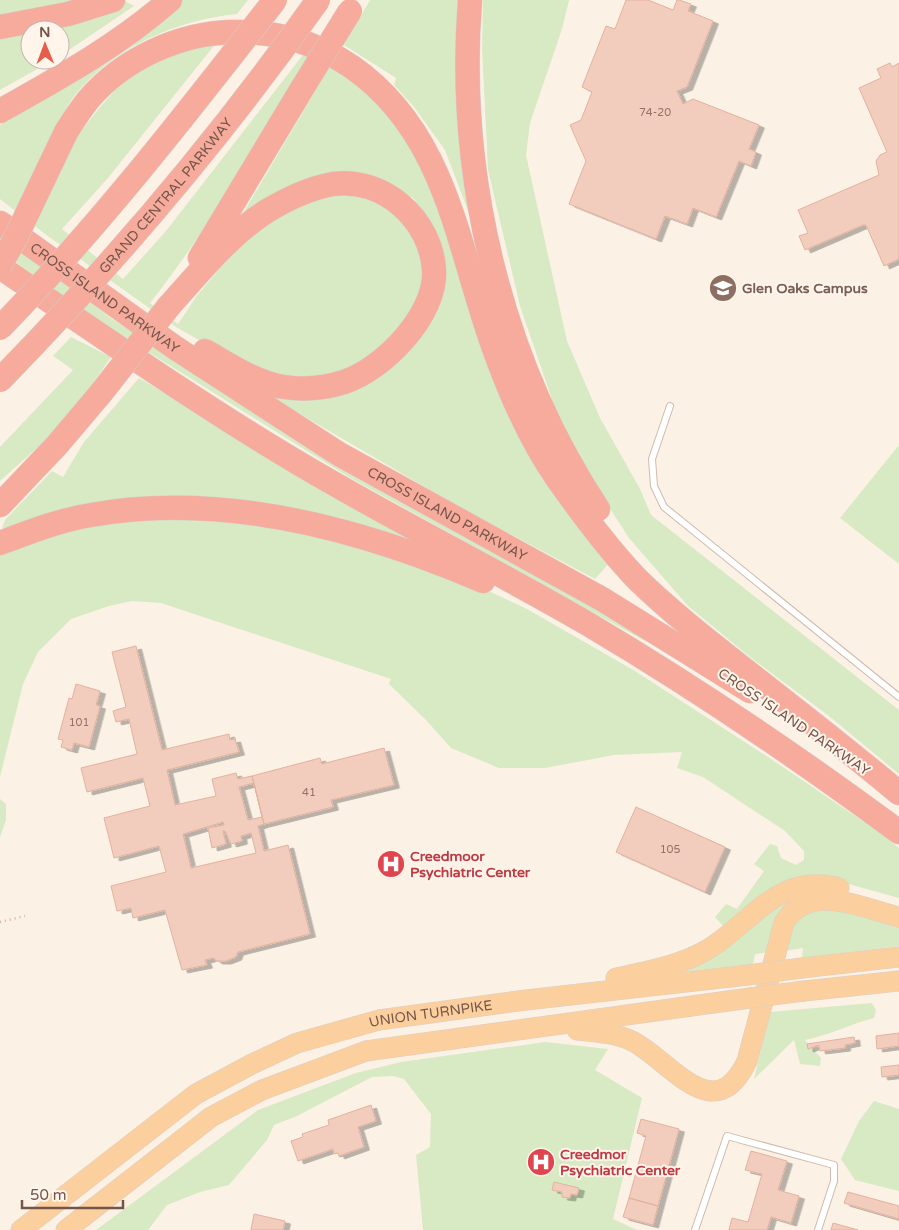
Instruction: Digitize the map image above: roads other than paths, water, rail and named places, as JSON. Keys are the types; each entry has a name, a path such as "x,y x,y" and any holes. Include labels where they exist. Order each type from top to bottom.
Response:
{"highway":[{"path":"0,27 68,14 113,0"},
{"path":"0,112 65,74 116,41 170,0"},
{"path":"0,328 118,198 176,128 274,0"},
{"name":"GRAND CENTRAL PARKWAY","path":"0,380 90,282 203,151 318,0"},
{"path":"470,0 467,70 471,139 481,212 498,285 519,352 546,419 575,474 609,525 646,573 687,618 755,678"},
{"path":"0,505 57,446 101,393 226,233 302,87 353,6"},
{"path":"0,266 32,205 66,132 87,101 112,77 141,57 176,42 217,32 258,32 297,38 332,54 369,80 404,116 432,162 452,213 498,362 528,426 556,478 597,533 638,579 682,621 899,794"},
{"path":"85,286 258,380 284,387 313,388 345,382 373,366 398,346 416,325 430,297 434,270 428,242 416,219 393,198 367,186 334,184 299,194 226,233"},
{"name":"CROSS ISLAND PARKWAY","path":"0,223 85,286 242,393 339,454 602,599 771,704 899,794"},
{"name":"CROSS ISLAND PARKWAY","path":"0,266 231,422 331,482 588,624 668,674 783,749 899,832"},
{"path":"0,491 48,448 101,393"},
{"path":"0,543 90,515 136,510 230,511 281,518 339,530 447,566 579,626 668,674"}],"main road":[{"path":"526,1000 666,967 698,955 718,943 769,900 784,891 804,886 831,886 899,904"},
{"path":"533,1026 609,1034 633,1042 694,1088 712,1092 728,1087 740,1077 747,1061 784,923 788,915 797,906 824,898 899,917"},
{"name":"UNION TURNPIKE","path":"21,1230 196,1094 252,1064 297,1044 379,1020 526,1000 899,957"},
{"name":"UNION TURNPIKE","path":"66,1230 211,1117 262,1090 366,1051 533,1026 804,991 899,981"}],"lane":[{"path":"670,406 652,459 654,486 664,507 899,697"},
{"path":"695,1230 727,1136 834,1164 834,1181 818,1230"}],"place":[{"name":"Glen Oaks Campus","path":"723,288"},
{"name":"Creedmoor Psychiatric Center","path":"391,864"},
{"name":"Creedmor Psychiatric Center","path":"541,1162"}]}
